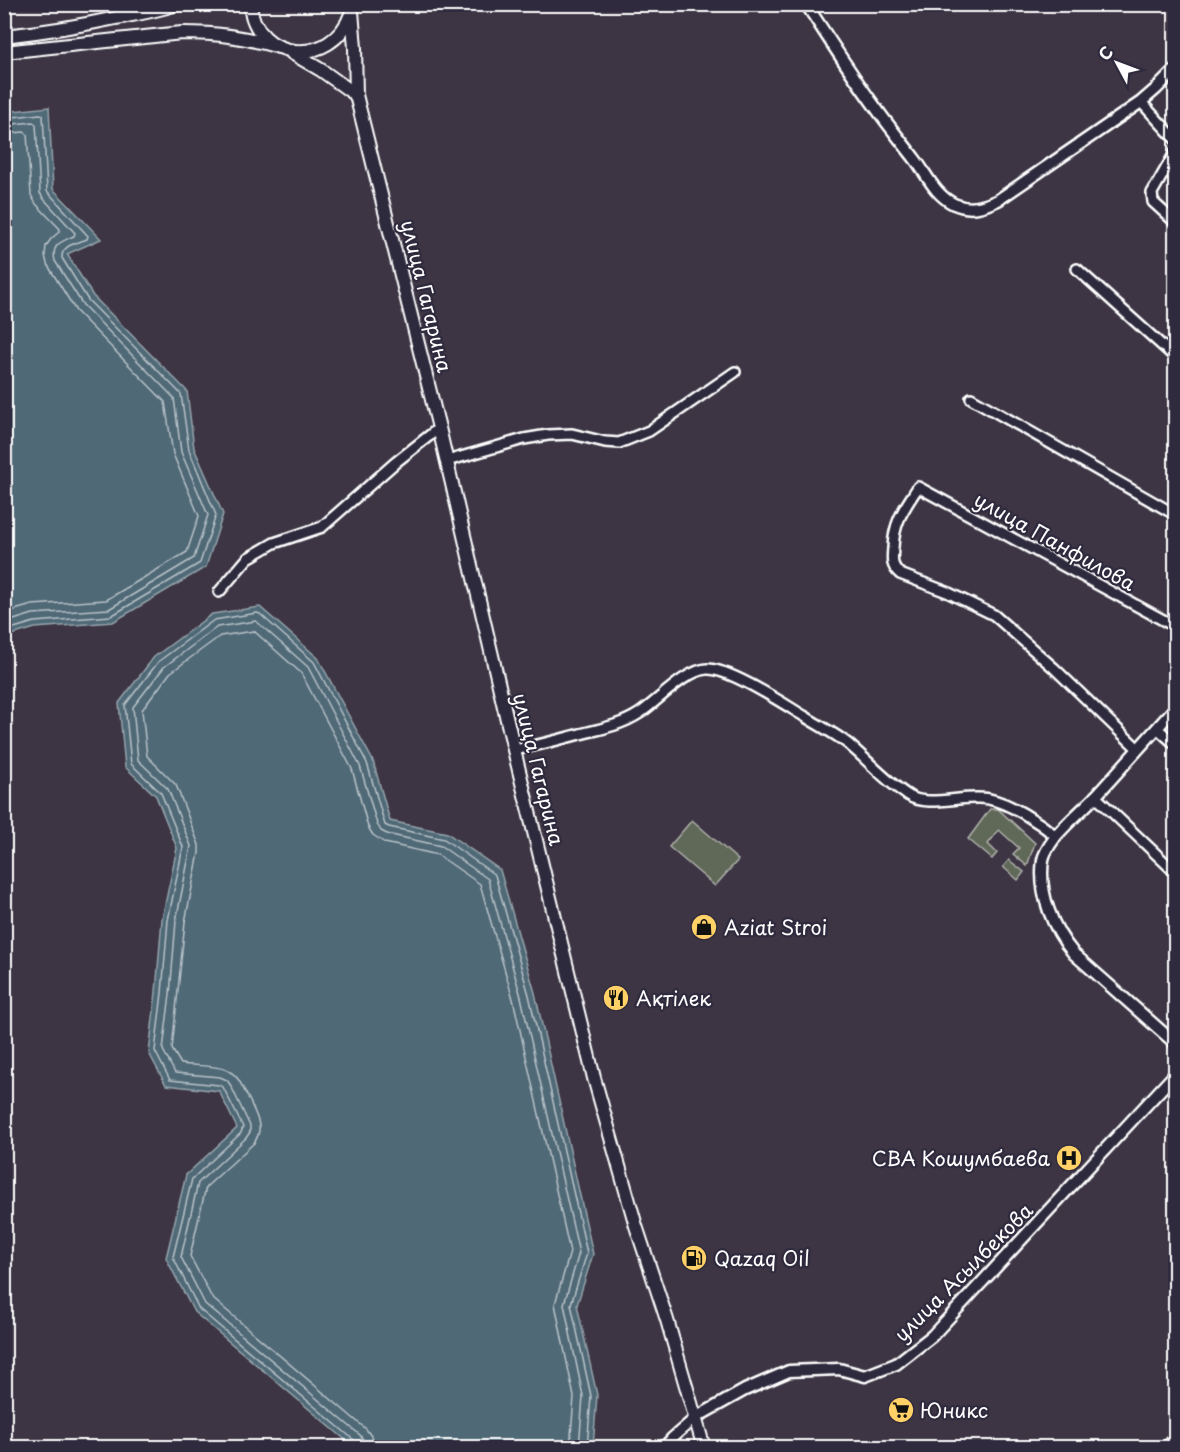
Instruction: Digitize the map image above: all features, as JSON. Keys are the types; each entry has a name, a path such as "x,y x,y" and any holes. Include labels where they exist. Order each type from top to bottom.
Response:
{"main road":[{"path":"4,36 95,23 176,4"},
{"path":"250,4 250,12 255,25 270,42 321,70 356,95"},
{"path":"4,52 182,33 233,36 283,49 309,52 331,43 341,34 353,8"},
{"name":"улица Гагарина","path":"353,8 356,95 440,428 514,750 594,1078 636,1226 668,1320 704,1448"},
{"path":"1167,1448 1176,1438"}],"street":[{"path":"806,4 876,108 918,162 935,189 948,200 966,208 986,206 998,200 1141,102 1176,69"},
{"path":"1141,102 1176,140"},
{"path":"1176,151 1152,193 1153,202 1176,223"},
{"path":"1077,269 1176,358"},
{"path":"447,461 524,439 548,435 572,435 619,443 649,431 735,372"},
{"path":"971,398 1176,515"},
{"path":"219,592 248,558 274,543 322,526 396,462 440,428"},
{"name":"улица Панфилова","path":"1138,749 1054,668 994,615 947,592 900,574 894,569 892,561 894,534 899,518 918,487 1176,627"},
{"path":"514,750 614,725 640,713 696,671 716,669 759,690 846,742 891,784 912,798 930,801 975,797 990,799 1044,826 1056,836"},
{"path":"1176,707 1056,836 1043,859 1046,904 1065,943 1074,954 1176,1044"},
{"path":"1157,728 1176,745"},
{"path":"1095,796 1176,873"},
{"name":"улица Асылбекова","path":"695,1418 745,1390 789,1371 839,1369 865,1376 896,1364 932,1335 1176,1073"},
{"path":"663,1448 695,1418"}],"green space":[{"path":"990,809 998,809 1035,843 1027,866 1013,854 1019,848 999,830 988,844 997,853 992,859 968,839"},
{"path":"692,820 738,860 715,886 669,847"},
{"path":"1009,860 1024,872 1018,880 1003,867"}],"water":[{"path":"49,107 53,189 101,239 67,254 93,296 187,391 194,448 223,514 206,567 113,622 35,628 5,637 5,112"},
{"path":"260,607 318,658 373,761 390,821 447,833 500,870 535,993 593,1254 577,1305 597,1395 593,1447 354,1447 194,1312 166,1258 186,1175 237,1128 219,1091 166,1085 149,1053 162,919 177,848 156,796 125,767 119,703 154,657 212,614"}],"place":[{"name":"Aziat Stroi","path":"704,927"},
{"name":"Ақтілек","path":"616,998"},
{"name":"СВА Кошумбаева","path":"1069,1158"},
{"name":"Qazaq Oil","path":"694,1258"},
{"name":"Юникс","path":"901,1410"}]}
